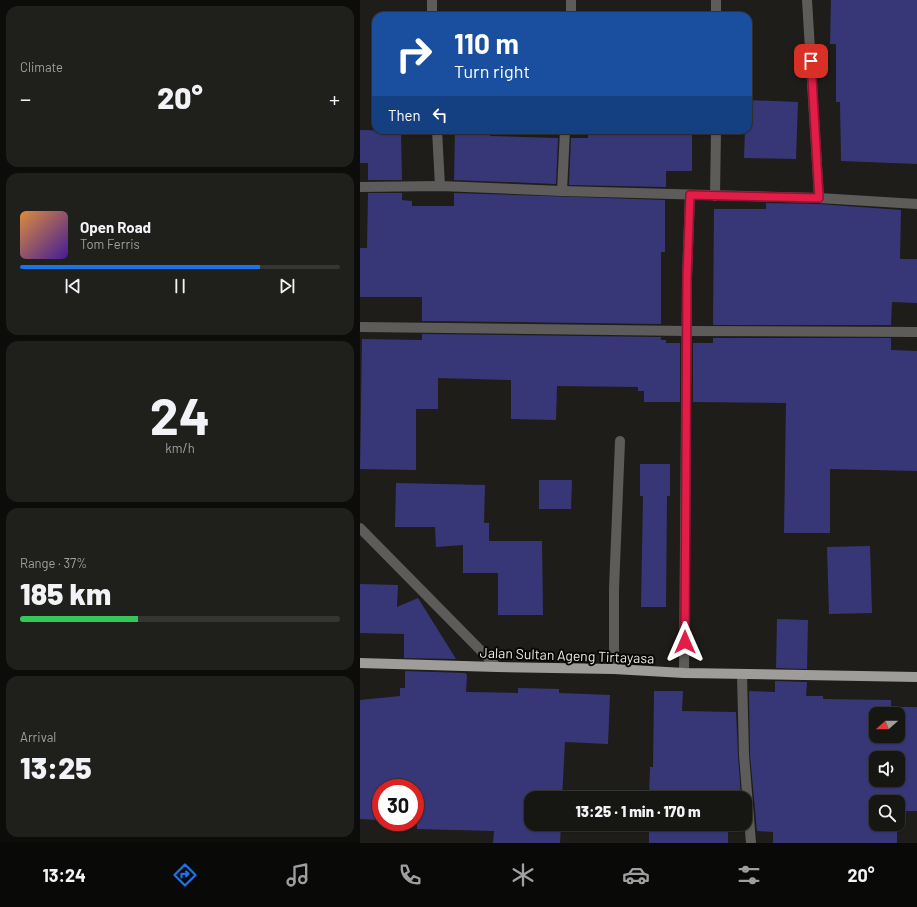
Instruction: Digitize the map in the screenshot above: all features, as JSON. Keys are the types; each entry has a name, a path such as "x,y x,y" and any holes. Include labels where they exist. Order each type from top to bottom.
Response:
{"main road":[{"name":"Jalan Sultan Ageng Tirtayasa","path":"360,663 614,669 684,673 917,677"}],"street":[{"path":"432,0 432,12"},
{"path":"570,12 571,0"},
{"path":"716,0 716,12"},
{"path":"807,0 819,198"},
{"path":"437,134 440,186"},
{"path":"562,191 565,134"},
{"path":"715,196 716,134"},
{"path":"360,187 440,186 715,196 819,198 917,204"},
{"path":"684,673 687,331 690,195"},
{"path":"360,327 917,332"},
{"path":"614,669 614,589 620,441"},
{"path":"360,528 497,667"},
{"path":"742,674 744,755 751,843"}],"building":[{"path":"831,0 917,0 917,164 841,161 840,102 836,102 836,44 830,44"},
{"path":"752,100 798,102 796,159 744,158 745,134 752,134"},
{"path":"360,130 372,130 372,134 401,134 402,180 368,180 368,163 360,163"},
{"path":"455,134 490,134 490,136 558,138 556,184 454,180"},
{"path":"588,134 692,134 692,171 666,171 666,187 569,185 571,138 588,138"},
{"path":"368,193 402,193 402,200 412,201 412,206 454,206 454,193 665,200 665,252 661,252 661,324 422,321 422,297 360,297 360,248 367,248"},
{"path":"766,203 819,204 901,210 900,259 917,259 917,303 892,302 891,325 713,325 714,209 766,209"},
{"path":"422,334 661,337 661,340 666,340 666,343 680,343 680,402 644,402 644,391 638,391 638,387 557,386 556,420 511,419 511,380 438,378 438,409 416,409 416,470 360,469 362,339 422,340"},
{"path":"713,338 891,338 891,350 917,351 917,471 830,469 830,533 784,533 786,403 693,402 693,343 713,343"},
{"path":"640,464 670,464 670,496 667,496 666,607 641,607 643,496 640,496"},
{"path":"539,480 572,480 571,509 539,509"},
{"path":"396,483 485,485 484,523 489,523 489,541 542,541 543,615 498,615 498,573 463,573 463,545 436,547 435,527 395,527"},
{"path":"870,546 872,613 829,614 827,547"},
{"path":"360,584 398,585 397,607 418,598 456,659 404,658 404,634 360,633"},
{"path":"777,619 808,620 807,669 776,668"},
{"path":"405,671 465,673 467,675 466,692 518,693 518,688 559,689 559,693 610,695 608,744 565,742 562,791 524,791 524,831 561,831 560,843 493,843 494,831 424,829 424,779 372,779 372,820 360,819 360,700 400,696 400,688 405,688"},
{"path":"775,681 807,682 806,696 823,696 823,699 891,700 891,707 869,707 869,743 905,743 905,707 917,707 917,811 905,811 905,795 869,795 869,831 897,831 897,843 773,843 773,832 757,831 750,755 749,691 775,692"},
{"path":"654,691 683,691 682,711 736,712 741,791 649,791 650,767 653,767"},
{"path":"649,831 728,831 728,843 649,843"}],"route":[{"path":"685,642 687,278 690,195 819,198 811,61"}]}
